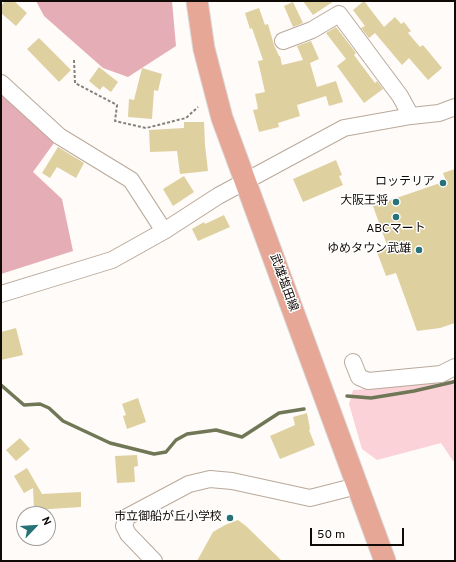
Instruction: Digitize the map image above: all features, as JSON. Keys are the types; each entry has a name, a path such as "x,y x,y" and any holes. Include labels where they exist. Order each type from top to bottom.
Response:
{"main road":[{"name":"武雄塩田線","path":"197,1 204,49 216,100 222,118 384,561"}],"street":[{"path":"283,41 312,30 339,14 400,96 411,116"},
{"path":"1,83 59,136 131,180 164,231"},
{"path":"1,294 112,260 164,231 218,196 344,128 411,116 439,113 455,108"},
{"path":"353,362 359,377 368,381 442,374 455,367"},
{"path":"154,561 128,534 124,526 127,516 188,484 210,479 232,481 310,498 357,486"}],"path":[{"path":"74,60 75,83 117,105 115,121 146,128 186,118 198,107"}],"shaded area":[{"path":"36,1 172,1 176,46 128,77 103,68 44,16"},
{"path":"1,83 59,136 33,172 62,199 73,251 1,274"},
{"path":"448,379 455,386 455,461 453,461 441,443 377,460 362,449 349,404 353,390 385,388"}],"building":[{"path":"5,1 14,1 27,13 16,26 1,13 1,6"},
{"path":"303,1 334,1 313,15"},
{"path":"364,1 384,27 395,17 401,24 404,22 411,31 408,33 420,47 423,45 442,68 428,80 409,58 402,65 375,33 369,38 361,28 365,26 353,10"},
{"path":"293,2 303,23 293,27 284,6"},
{"path":"259,8 265,25 268,24 282,65 303,60 297,46 311,41 319,59 310,63 317,87 336,81 343,102 329,106 326,96 297,105 300,116 278,123 279,127 259,132 253,110 258,109 255,94 265,92 258,61 263,60 245,13"},
{"path":"336,27 356,53 354,55 375,83 377,81 383,89 364,103 337,66 346,59 326,33"},
{"path":"39,38 71,70 59,82 27,49"},
{"path":"99,67 118,82 111,92 103,86 100,90 89,81"},
{"path":"142,68 162,74 158,91 154,90 152,119 128,117 129,99 134,100"},
{"path":"184,122 204,122 208,171 180,174 177,151 150,152 149,130 184,128"},
{"path":"58,147 84,163 76,178 57,167 50,178 42,173"},
{"path":"336,160 342,175 339,176 343,185 303,202 293,179"},
{"name":"ゆめタウン武雄","path":"455,169 455,323 440,328 417,331 396,273 386,276 377,252 388,248 373,206 446,181 443,173"},
{"path":"184,176 194,192 173,206 163,189"},
{"path":"224,215 230,227 198,241 192,229 204,222 205,224"},
{"path":"16,328 23,355 1,360 1,332"},
{"path":"138,398 146,422 127,429 123,416 126,415 122,404"},
{"path":"307,413 309,430 315,445 280,459 270,436 295,425 293,417"},
{"path":"20,438 30,449 16,461 6,450"},
{"path":"137,455 138,466 134,467 135,482 117,483 115,456"},
{"path":"27,468 42,494 81,492 81,507 56,509 56,506 34,506 33,488 24,493 14,476"},
{"path":"238,520 282,561 197,561 213,532"}],"waterway":[{"path":"347,396 371,398 414,391 455,381"},
{"path":"1,385 24,405 40,404 49,408 63,421 110,443 154,454 166,452 176,440 187,434 216,430 242,437 279,413 304,409"}],"place":[{"name":"ロッテリア","path":"443,183"},
{"name":"大阪王将","path":"396,202"},
{"name":"ABCマート","path":"396,217"},
{"name":"ゆめタウン武雄","path":"419,250"},
{"name":"市立御船が丘小学校","path":"230,518"}]}
